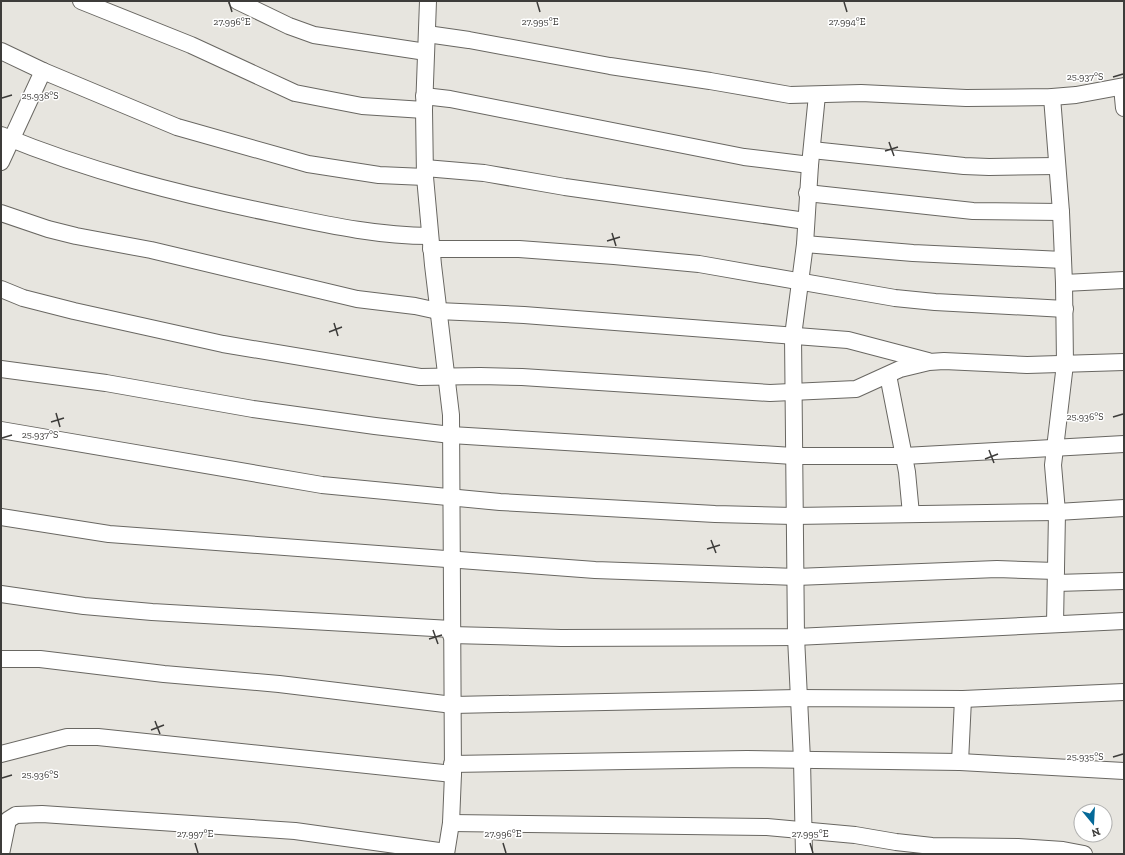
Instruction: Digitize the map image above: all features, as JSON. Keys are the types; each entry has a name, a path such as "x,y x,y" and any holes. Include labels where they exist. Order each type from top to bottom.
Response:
{"street":[{"path":"81,1 198,48 295,93 362,106 424,103 450,99 744,157 811,157 970,166 1057,166"},
{"path":"237,1 289,26 314,35 426,52"},
{"path":"2,854 8,820 16,815 42,814 295,831 446,853 451,823 453,705 450,498 451,415 438,311 425,173 424,103 427,1"},
{"path":"427,34 782,94 861,94 966,98 1052,97 1076,95 1123,86 1124,108"},
{"path":"1,51 43,71 177,127 286,159 333,169 379,175 425,173 492,174 565,187 806,221"},
{"path":"1,162 6,137 43,71"},
{"path":"804,854 802,760 796,637 792,392 793,336 805,244 807,193 817,95"},
{"path":"1052,97 1061,212 1065,309 1065,364 1053,465 1057,512 1056,624"},
{"path":"6,137 115,176 185,195 353,230 431,243 614,256 699,264 894,298 935,302 1065,309"},
{"path":"807,193 973,211 1061,212"},
{"path":"1,213 76,236 151,250 357,299 415,306 438,311 524,315 858,341 929,362"},
{"path":"805,244 913,253 1063,260"},
{"path":"1064,283 1124,280"},
{"path":"1,290 23,298 67,309 223,344 420,377 522,377 658,387 770,393 856,389 900,369 929,362 944,361 1027,365 1124,362"},
{"path":"1,369 106,383 253,409 451,435 793,456 904,456 1124,444"},
{"path":"888,375 904,456 911,514"},
{"path":"1,430 322,485 450,498 699,513 794,516 1057,512 1124,508"},
{"path":"1,517 109,534 596,570 796,578 997,569 1056,577 1124,581"},
{"path":"1,594 84,606 152,612 561,638 796,637 1124,621"},
{"path":"1,659 40,659 164,674 279,684 453,705 798,698 963,699 1124,692"},
{"path":"960,762 963,699"},
{"path":"1,754 67,737 98,737 452,769 747,759 960,762 1124,771"},
{"path":"451,823 767,827 804,829 928,850 1018,847 1062,850 1084,854"}]}
